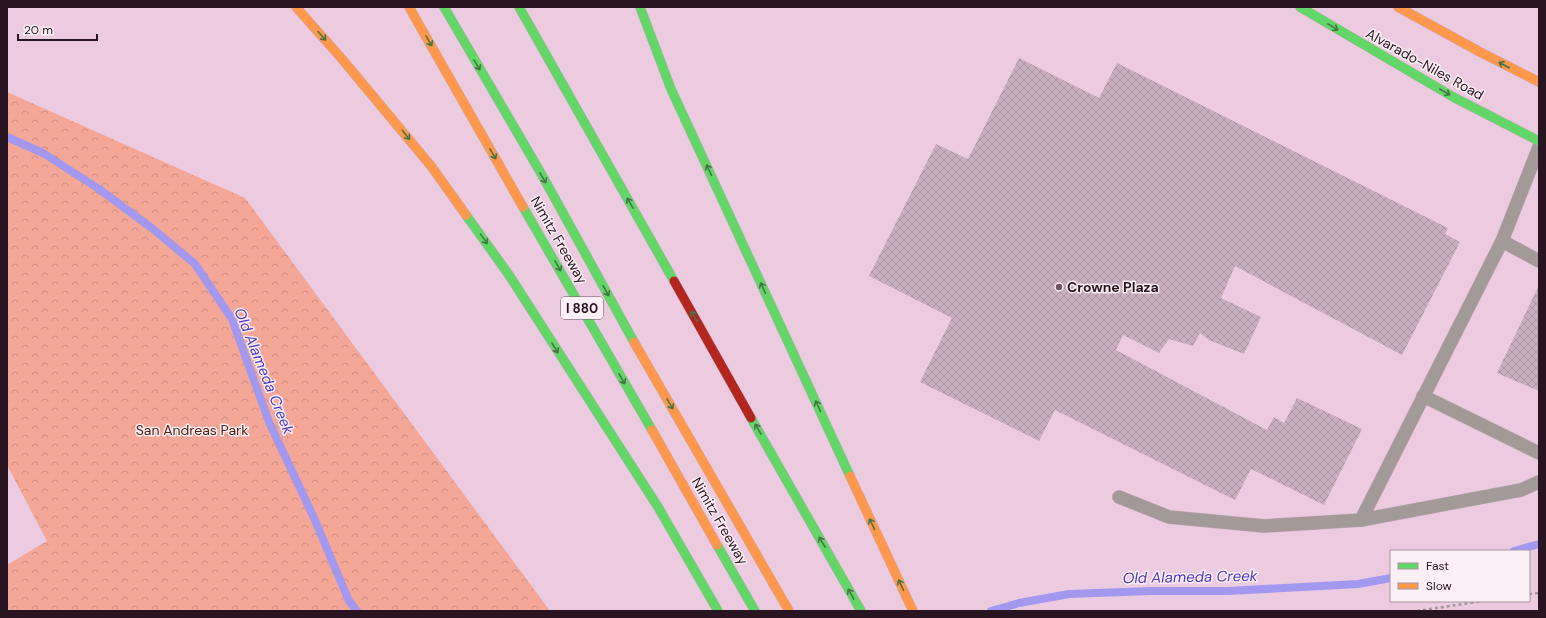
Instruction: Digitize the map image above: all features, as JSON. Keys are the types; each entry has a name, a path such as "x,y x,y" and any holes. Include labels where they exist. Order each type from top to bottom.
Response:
{"main road":[{"path":"296,7 377,100 431,166 509,275 630,466 658,507 718,611"},
{"name":"Nimitz Freeway","path":"409,7 755,610"},
{"name":"I 880","path":"444,7 542,175 642,354 789,611"},
{"path":"519,7 861,611"},
{"path":"640,7 671,89 913,611"},
{"name":"Alvarado-Niles Road","path":"1300,7 1369,49 1455,98 1539,141"},
{"path":"1398,7 1480,52 1539,82"}],"lane":[{"path":"1361,520 1502,241 1539,147"},
{"path":"1502,241 1539,261"},
{"path":"1423,396 1539,453"},
{"path":"1119,497 1169,517 1264,526 1361,520 1521,490 1539,482"}],"path":[{"path":"1417,611 1476,602"}],"green space":[{"name":"San Andreas Park","path":"7,92 245,198 550,611 7,611 7,565 47,541 7,465"}],"building":[{"name":"Crowne Plaza","path":"1019,58 1099,98 1117,63 1448,228 1445,234 1460,242 1402,355 1235,266 1221,298 1261,317 1244,354 1209,340 1200,333 1193,346 1169,339 1159,353 1123,335 1116,350 1267,430 1274,417 1284,423 1297,398 1362,429 1324,505 1251,469 1235,500 1055,410 1039,441 920,382 952,318 869,276 936,144 968,159"},
{"path":"1539,285 1539,391 1497,373"}],"waterway":[{"name":"Old Alameda Creek","path":"7,137 43,153 99,189 153,229 195,264 232,319 269,422 314,518 349,601 357,611"},
{"name":"Old Alameda Creek","path":"1518,550 1539,544"},
{"name":"Old Alameda Creek","path":"991,611 1019,603 1069,594 1151,591 1228,591 1358,584 1390,578"}],"traffic: fast":[{"path":"444,7 542,175 634,342"},
{"path":"519,7 674,281"},
{"path":"640,7 671,89 850,476"},
{"path":"1300,7 1455,98 1539,141"},
{"path":"523,207 652,430"},
{"path":"466,215 509,275 658,507 718,611"},
{"path":"751,418 861,611"},
{"path":"717,545 755,611"}],"traffic: slow":[{"path":"296,7 342,59 431,166 466,215"},
{"path":"409,7 523,207"},
{"path":"1398,7 1480,52 1539,82"},
{"path":"634,342 789,611"},
{"path":"652,430 717,545"},
{"path":"850,476 913,611"}],"traffic: jam":[{"path":"674,281 751,418"}],"place":[{"name":"Crowne Plaza","path":"1059,287"}]}
